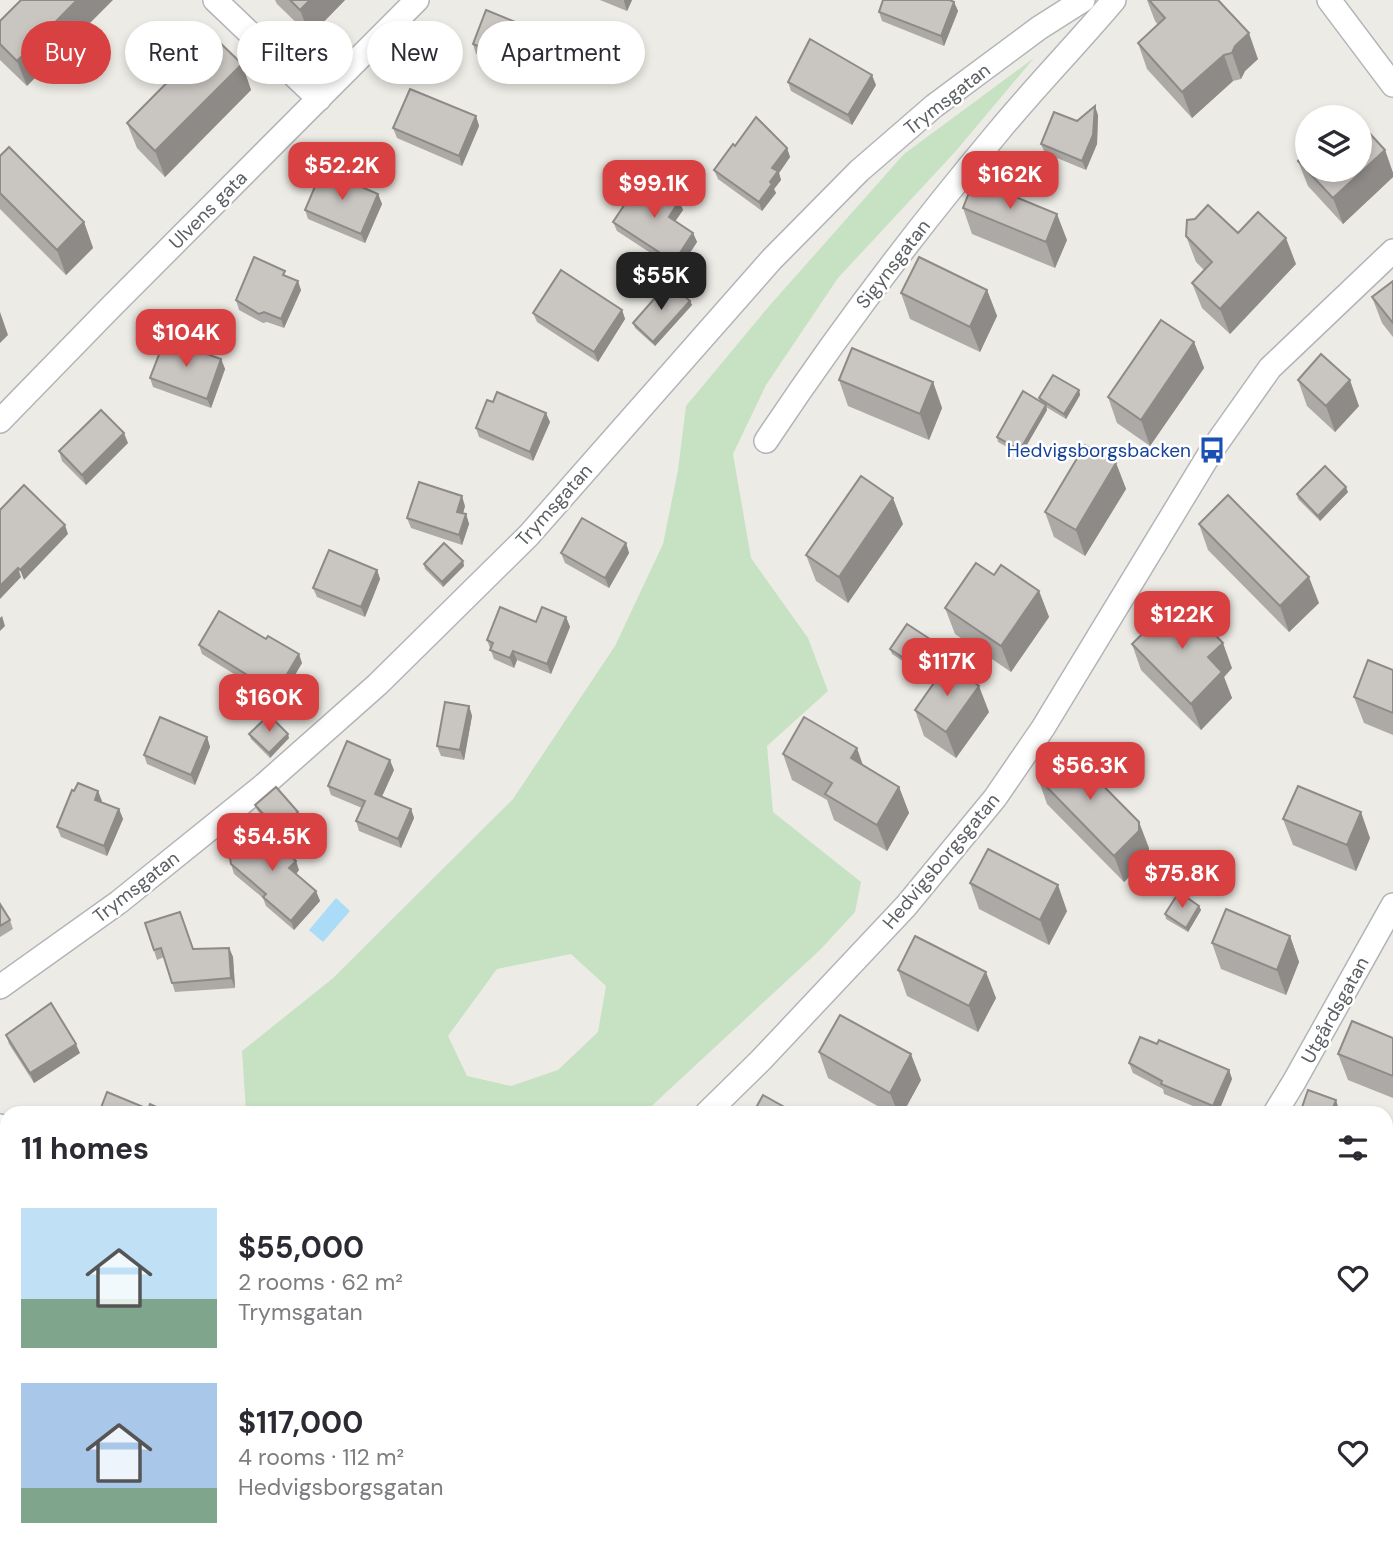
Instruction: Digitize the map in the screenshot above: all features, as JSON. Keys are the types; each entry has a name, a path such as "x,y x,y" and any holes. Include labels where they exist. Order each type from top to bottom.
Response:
{"street":[{"path":"215,0 319,99"},
{"name":"Ulvens gata","path":"0,421 417,0"},
{"name":"Trymsgatan","path":"0,987 118,902 264,785 378,684 529,534 772,259 859,171 934,106 1039,27 1083,0"},
{"name":"Sigynsgatan","path":"766,442 878,281 999,130 1114,0"},
{"path":"1329,0 1393,85"},
{"name":"Hedvigsborgsgatan","path":"714,1106 906,906 995,798 1043,728 1212,450 1270,368 1393,251"},
{"name":"Utgårdsgatan","path":"1279,1106 1393,905"}],"green space":[{"path":"1034,58 955,152 838,278 766,385 733,454 751,558 808,638 828,691 767,746 773,812 861,882 855,912 821,949 652,1106 246,1106 242,1051 332,979 513,799 615,646 663,544 678,470 686,406 770,305 904,154","holes":["571,954 606,986 598,1032 558,1070 511,1086 467,1076 448,1036 497,969"]}],"water":[{"path":"336,898 350,911 323,942 309,930"}],"building":[{"path":"21,0 77,0 56,21 21,21 21,57 17,61 0,44 0,21"},
{"path":"290,0 310,0 300,10"},
{"path":"883,0 954,2 941,36 879,12"},
{"path":"1149,0 1218,0 1249,33 1235,46 1232,53 1224,55 1182,92 1138,43 1165,18"},
{"path":"486,10 513,21 482,21"},
{"path":"810,39 872,75 848,115 788,82"},
{"path":"223,46 237,59 237,69 223,83"},
{"path":"166,84 222,84 155,151 127,123"},
{"path":"410,89 476,116 459,156 393,128"},
{"path":"1095,106 1093,135 1082,161 1041,144 1054,112 1077,121"},
{"path":"756,117 787,148 772,168 778,171 759,202 714,170"},
{"path":"1372,136 1385,150 1372,162"},
{"path":"9,147 84,222 57,250 0,193 0,156"},
{"path":"322,170 378,194 361,234 305,210"},
{"path":"643,177 679,201 669,217 693,233 674,262 613,222"},
{"path":"974,180 1057,214 1046,242 963,208"},
{"path":"1318,182 1350,182 1333,198"},
{"path":"1208,205 1238,233 1258,212 1286,238 1220,309 1192,283 1212,262 1186,236 1187,220 1195,219"},
{"path":"254,257 285,271 283,275 298,281 281,319 264,312 259,314 236,300"},
{"path":"919,257 987,290 970,327 901,293"},
{"path":"561,270 622,310 594,352 533,313"},
{"path":"1393,281 1393,323 1372,297"},
{"path":"669,282 690,301 653,342 633,323"},
{"path":"1161,320 1194,342 1141,420 1108,397"},
{"path":"165,339 221,359 207,399 150,378"},
{"path":"852,348 933,382 920,414 839,380"},
{"path":"1321,354 1350,380 1326,406 1298,380"},
{"path":"1053,375 1079,390 1064,414 1039,398"},
{"path":"1023,391 1046,405 1020,450 997,437"},
{"path":"497,392 546,413 530,452 476,428 487,400 493,402"},
{"path":"101,410 124,433 82,475 59,451"},
{"path":"1085,445 1116,463 1076,530 1045,512"},
{"path":"1325,466 1346,487 1318,516 1297,494"},
{"path":"861,476 893,498 839,577 806,555"},
{"path":"419,482 462,496 457,512 466,514 459,535 407,518"},
{"path":"24,485 65,525 0,586 0,510"},
{"path":"1228,495 1309,577 1280,606 1199,524"},
{"path":"582,518 626,543 605,578 561,553"},
{"path":"444,543 463,561 442,582 424,564"},
{"path":"329,550 377,570 361,607 313,588"},
{"path":"976,563 994,575 1001,565 1039,591 1001,646 945,608"},
{"path":"1182,601 1223,643 1208,657 1222,672 1191,704 1132,644 1164,613 1167,616"},
{"path":"500,607 536,622 542,607 566,617 547,664 513,651 510,658 490,650 493,643 487,640"},
{"path":"219,611 266,639 268,636 299,654 276,693 199,645"},
{"path":"907,624 936,643 919,668 890,649"},
{"path":"1368,660 1393,670 1393,713 1354,697"},
{"path":"948,663 979,686 946,732 915,710"},
{"path":"445,702 469,706 460,750 437,746"},
{"path":"269,715 288,734 269,753 249,734"},
{"path":"160,717 207,737 191,775 144,755"},
{"path":"804,717 857,748 851,758 899,787 877,825 825,794 832,783 783,754"},
{"path":"347,741 390,760 375,794 411,809 398,839 356,821 365,801 328,786"},
{"path":"1067,749 1139,822 1139,831 1114,856 1038,778"},
{"path":"78,783 98,791 95,800 119,809 104,846 57,827 72,790 74,791"},
{"path":"1298,786 1361,812 1347,845 1283,819"},
{"path":"276,787 298,812 278,830 255,805"},
{"path":"258,828 296,861 289,868 316,891 291,921 263,897 266,894 231,864 229,852"},
{"path":"988,849 1058,885 1040,920 970,883"},
{"path":"1179,892 1199,906 1186,928 1165,914"},
{"path":"0,904 10,920 0,926"},
{"path":"1226,909 1290,936 1277,970 1212,943"},
{"path":"180,912 193,949 229,948 231,978 172,983 161,948 154,950 145,923"},
{"path":"915,936 986,972 969,1006 898,970"},
{"path":"51,1003 76,1044 30,1073 6,1035"},
{"path":"840,1015 911,1054 890,1093 819,1052"},
{"path":"1352,1021 1393,1038 1393,1076 1338,1054"},
{"path":"1140,1037 1157,1044 1159,1040 1229,1070 1213,1106 1161,1084 1162,1081 1129,1063"},
{"path":"1308,1090 1336,1100 1334,1106 1302,1106"},
{"path":"107,1092 141,1106 102,1106"},
{"path":"763,1095 783,1106 757,1106"}],"place":[{"name":"Hedvigsborgsbacken","path":"1212,450"}]}
